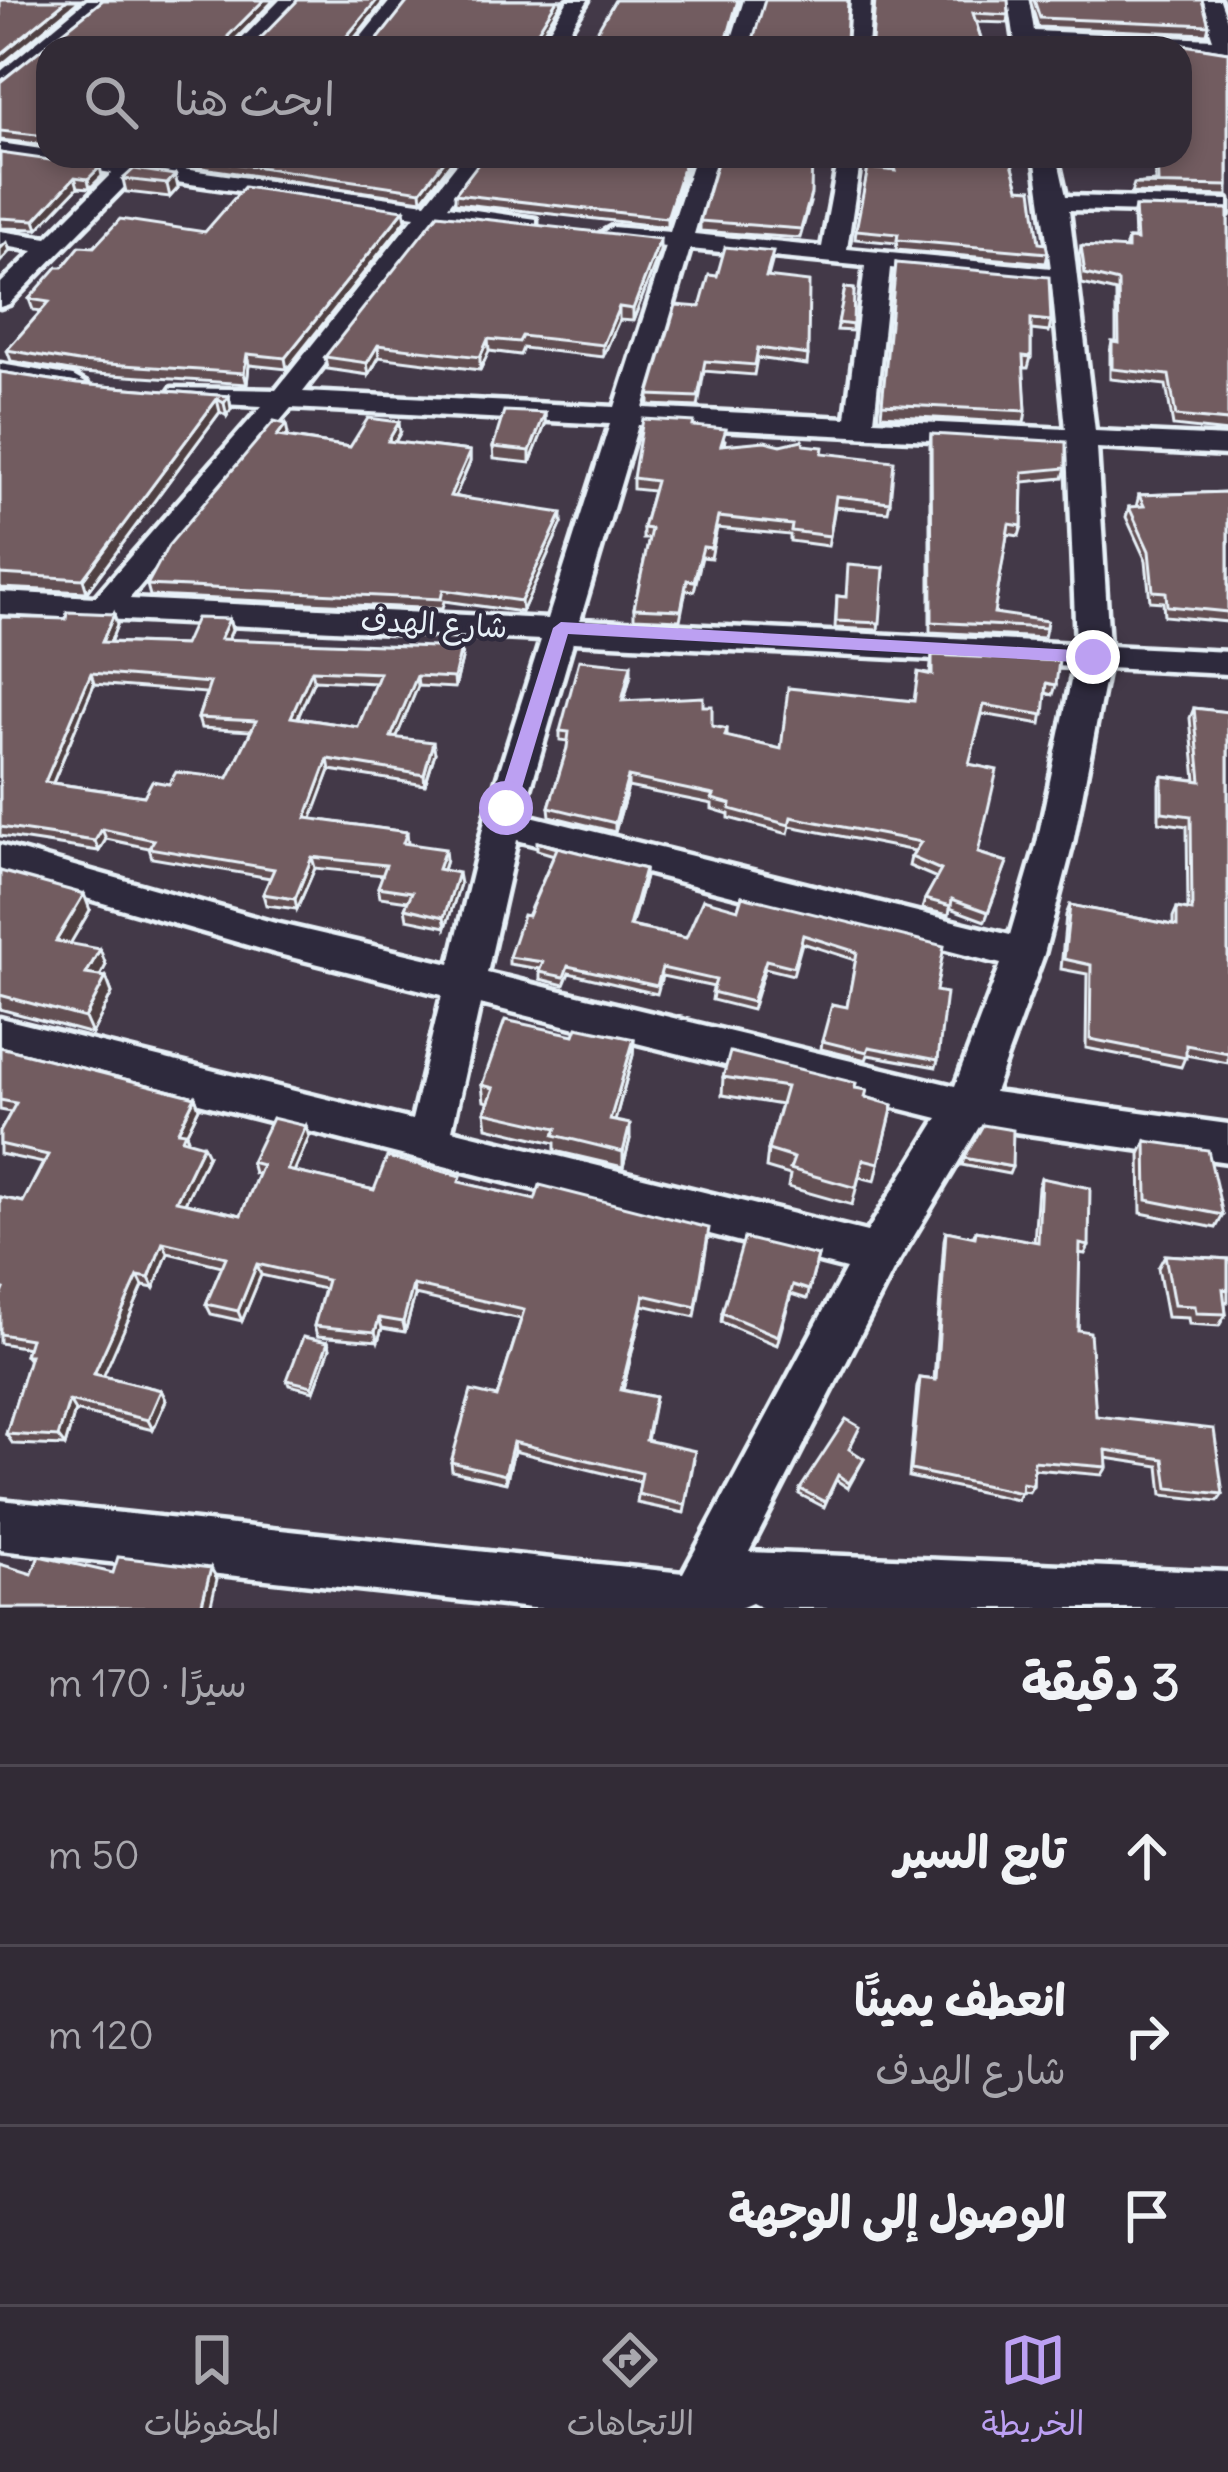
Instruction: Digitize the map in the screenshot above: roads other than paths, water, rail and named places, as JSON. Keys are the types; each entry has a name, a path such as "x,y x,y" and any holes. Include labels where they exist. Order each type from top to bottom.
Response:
{"street":[{"path":"53,36 99,0"},
{"path":"255,36 291,0"},
{"path":"372,36 401,0"},
{"path":"556,36 578,0"},
{"path":"743,36 754,0"},
{"path":"859,36 861,0"},
{"path":"1019,0 1024,36"},
{"path":"1192,47 1227,48 1210,0"},
{"path":"5,74 36,50"},
{"path":"5,74 36,75"},
{"path":"0,150 36,153"},
{"path":"0,299 130,168"},
{"path":"171,168 433,213 545,226"},
{"path":"103,608 284,398 466,168"},
{"path":"427,1145 502,823 702,168"},
{"path":"833,256 848,168"},
{"path":"697,1600 877,1256 968,1107 1024,954 1055,844 1093,657 1082,442 1049,168"},
{"path":"1056,203 1228,207"},
{"path":"590,231 1062,277"},
{"path":"0,238 50,246"},
{"path":"858,430 878,261"},
{"path":"0,372 103,387"},
{"path":"148,391 1228,446"},
{"name":"شارع الهدف","path":"0,603 1228,663"},
{"path":"502,823 1024,954"},
{"path":"0,860 274,938 968,1107 1228,1143"},
{"path":"4,1045 877,1256"},
{"path":"0,1525 616,1601 697,1600 752,1577 1228,1598"},
{"path":"752,1577 824,1608"}]}
